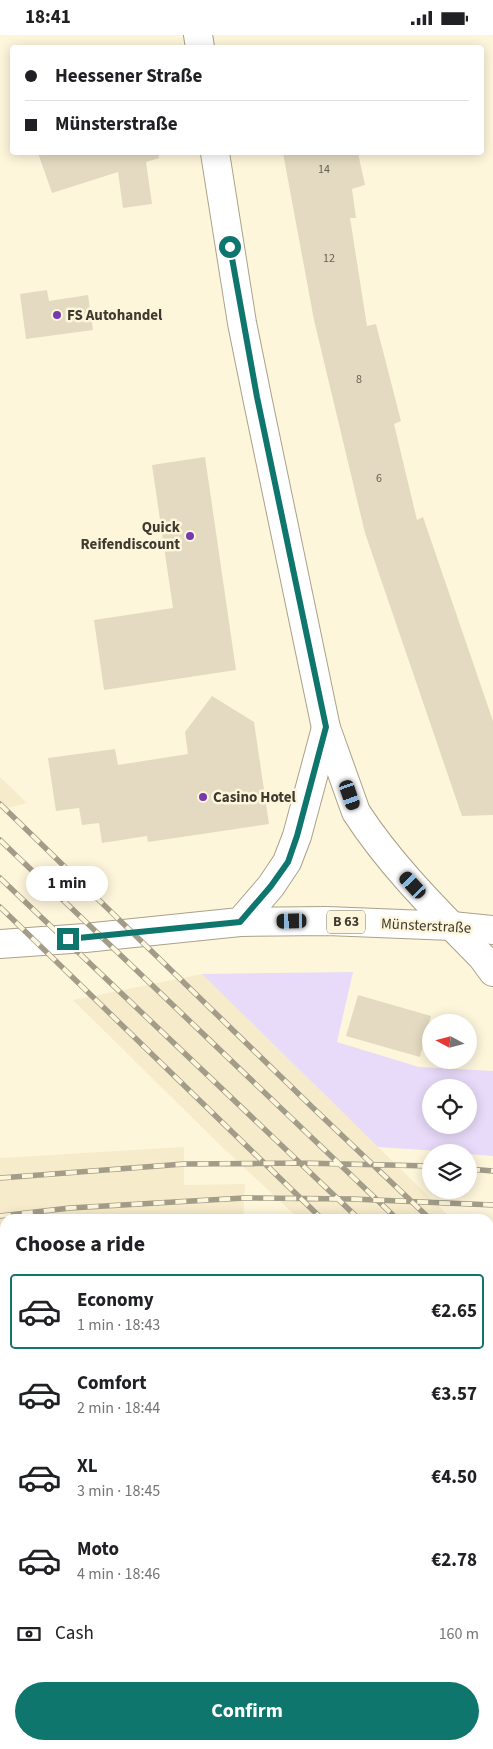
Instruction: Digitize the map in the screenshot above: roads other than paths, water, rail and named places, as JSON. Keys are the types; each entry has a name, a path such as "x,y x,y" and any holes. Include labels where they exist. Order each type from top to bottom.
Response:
{"main road":[{"path":"215,155 242,323 326,727 356,811 393,863 482,957 493,972"},
{"path":"240,922 271,886 288,862 297,836 326,727"},
{"name":"Münsterstraße","path":"0,944 85,938 240,922 327,921 452,926 493,930"}],"railway":[{"path":"0,804 425,1214"},
{"path":"0,840 392,1214"},
{"path":"0,878 354,1214"},
{"path":"0,907 317,1214"},
{"path":"0,1178 184,1164 301,1163 422,1166"},
{"path":"477,1170 493,1171"},
{"path":"18,1214 70,1208 244,1198 352,1199 493,1205"}],"place":[{"name":"FS Autohandel","path":"57,315"},
{"name":"Quick Reifendiscount","path":"190,536"},
{"name":"Casino Hotel","path":"203,797"}]}
